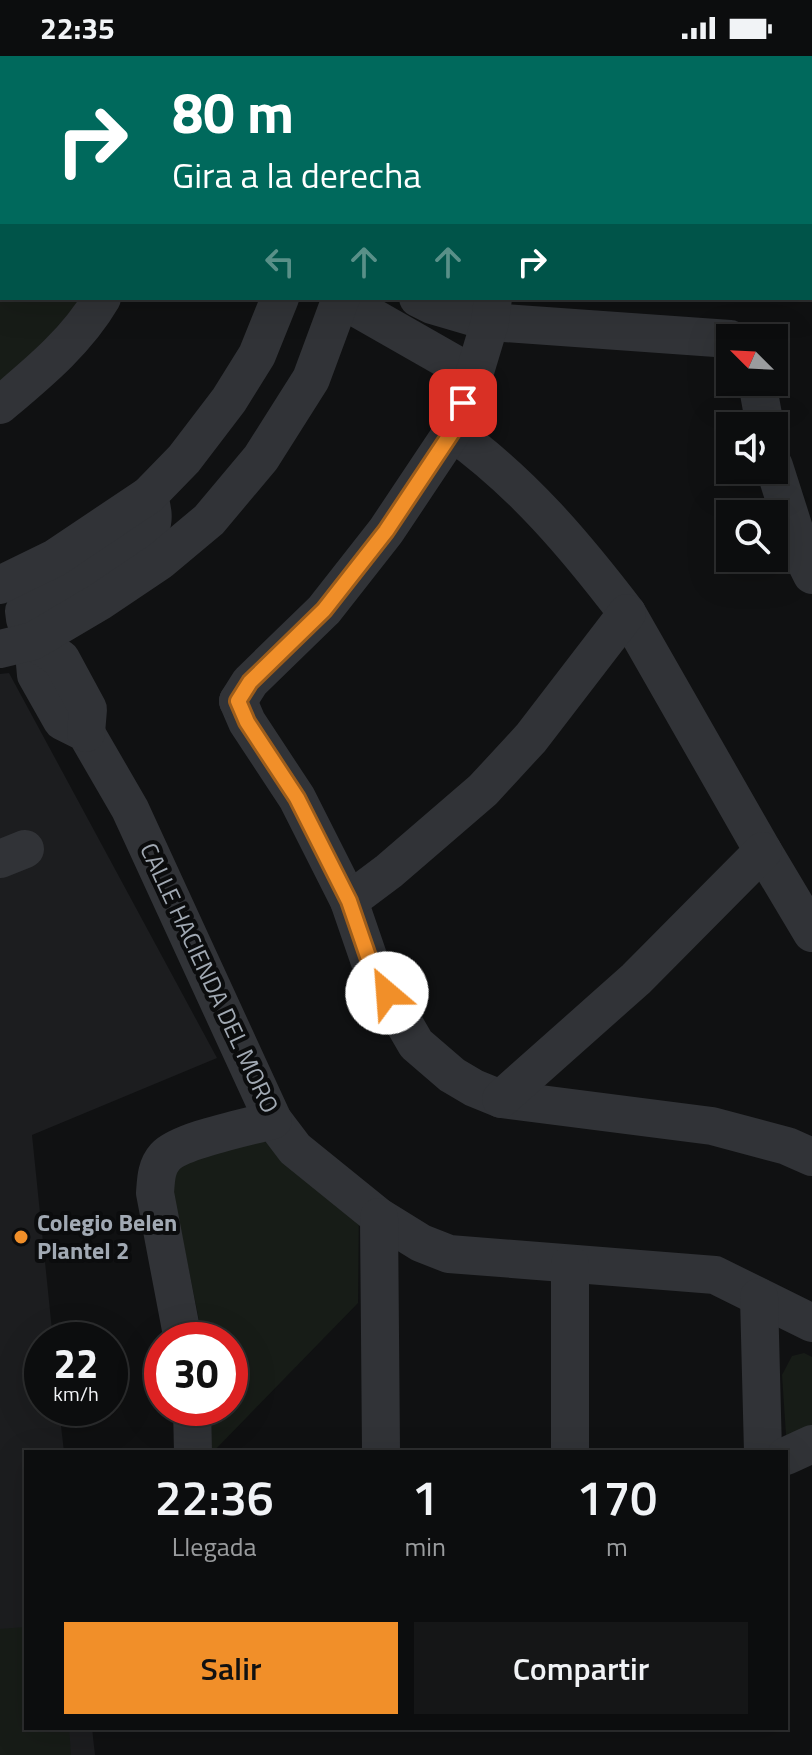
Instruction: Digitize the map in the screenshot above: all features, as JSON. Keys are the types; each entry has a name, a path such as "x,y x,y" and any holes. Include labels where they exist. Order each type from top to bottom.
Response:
{"street":[{"path":"0,405 50,364 91,317 101,300"},
{"path":"0,585 55,558 149,495 184,459 229,400 257,355 279,300"},
{"path":"16,645 99,602 160,561 209,520 261,458 311,379 340,300"},
{"path":"344,300 474,375"},
{"path":"422,300 432,305 716,337"},
{"path":"491,310 474,375 452,432 386,531 324,610 250,682 225,695 247,722 297,798 349,901 372,968 416,1044 452,1075 501,1099 712,1126 787,1146 812,1157"},
{"path":"452,432 483,454 536,503 627,613 812,933"},
{"path":"780,484 803,557 812,575"},
{"name":"CALLE HACIENDA DEL MORO","path":"149,495 153,522 148,530 135,543 28,604 16,645 62,721 86,733 130,809 273,1120 295,1149 379,1217 421,1243 449,1254 715,1275 812,1323"},
{"path":"349,901 389,871 483,790 531,738 627,613"},
{"path":"501,1099 636,979 763,851"},
{"path":"180,1322 155,1193 157,1171 166,1155 186,1144 273,1120"},
{"path":"379,1217 381,1450"},
{"path":"570,1264 570,1450"},
{"path":"759,1297 763,1450"},
{"path":"192,1426 193,1450"},
{"path":"788,1455 812,1444"}],"shaded area":[{"path":"0,300 80,300 28,361 0,382"},
{"name":"Colegio Belen Plantel 2","path":"9,673 217,1058 32,1135 51,1322 24,1322 24,1426 61,1426 64,1450 24,1450 24,1730 92,1730 95,1755 0,1755 0,674"},
{"path":"257,1136 359,1206 358,1303 248,1416 248,1322 199,1322 170,1177 183,1165"},
{"path":"804,1353 812,1357 812,1446 805,1449 786,1435 782,1375 792,1356"},
{"path":"210,1426 238,1426 215,1450 211,1450"},
{"path":"24,1627 24,1730 69,1730 71,1755 0,1755 0,1629"}],"place":[{"name":"Colegio Belen Plantel 2","path":"21,1237"}],"route":[{"path":"387,993 372,968 349,901 297,798 247,722 238,701 250,682 324,610 386,531 452,432 463,403"}]}
